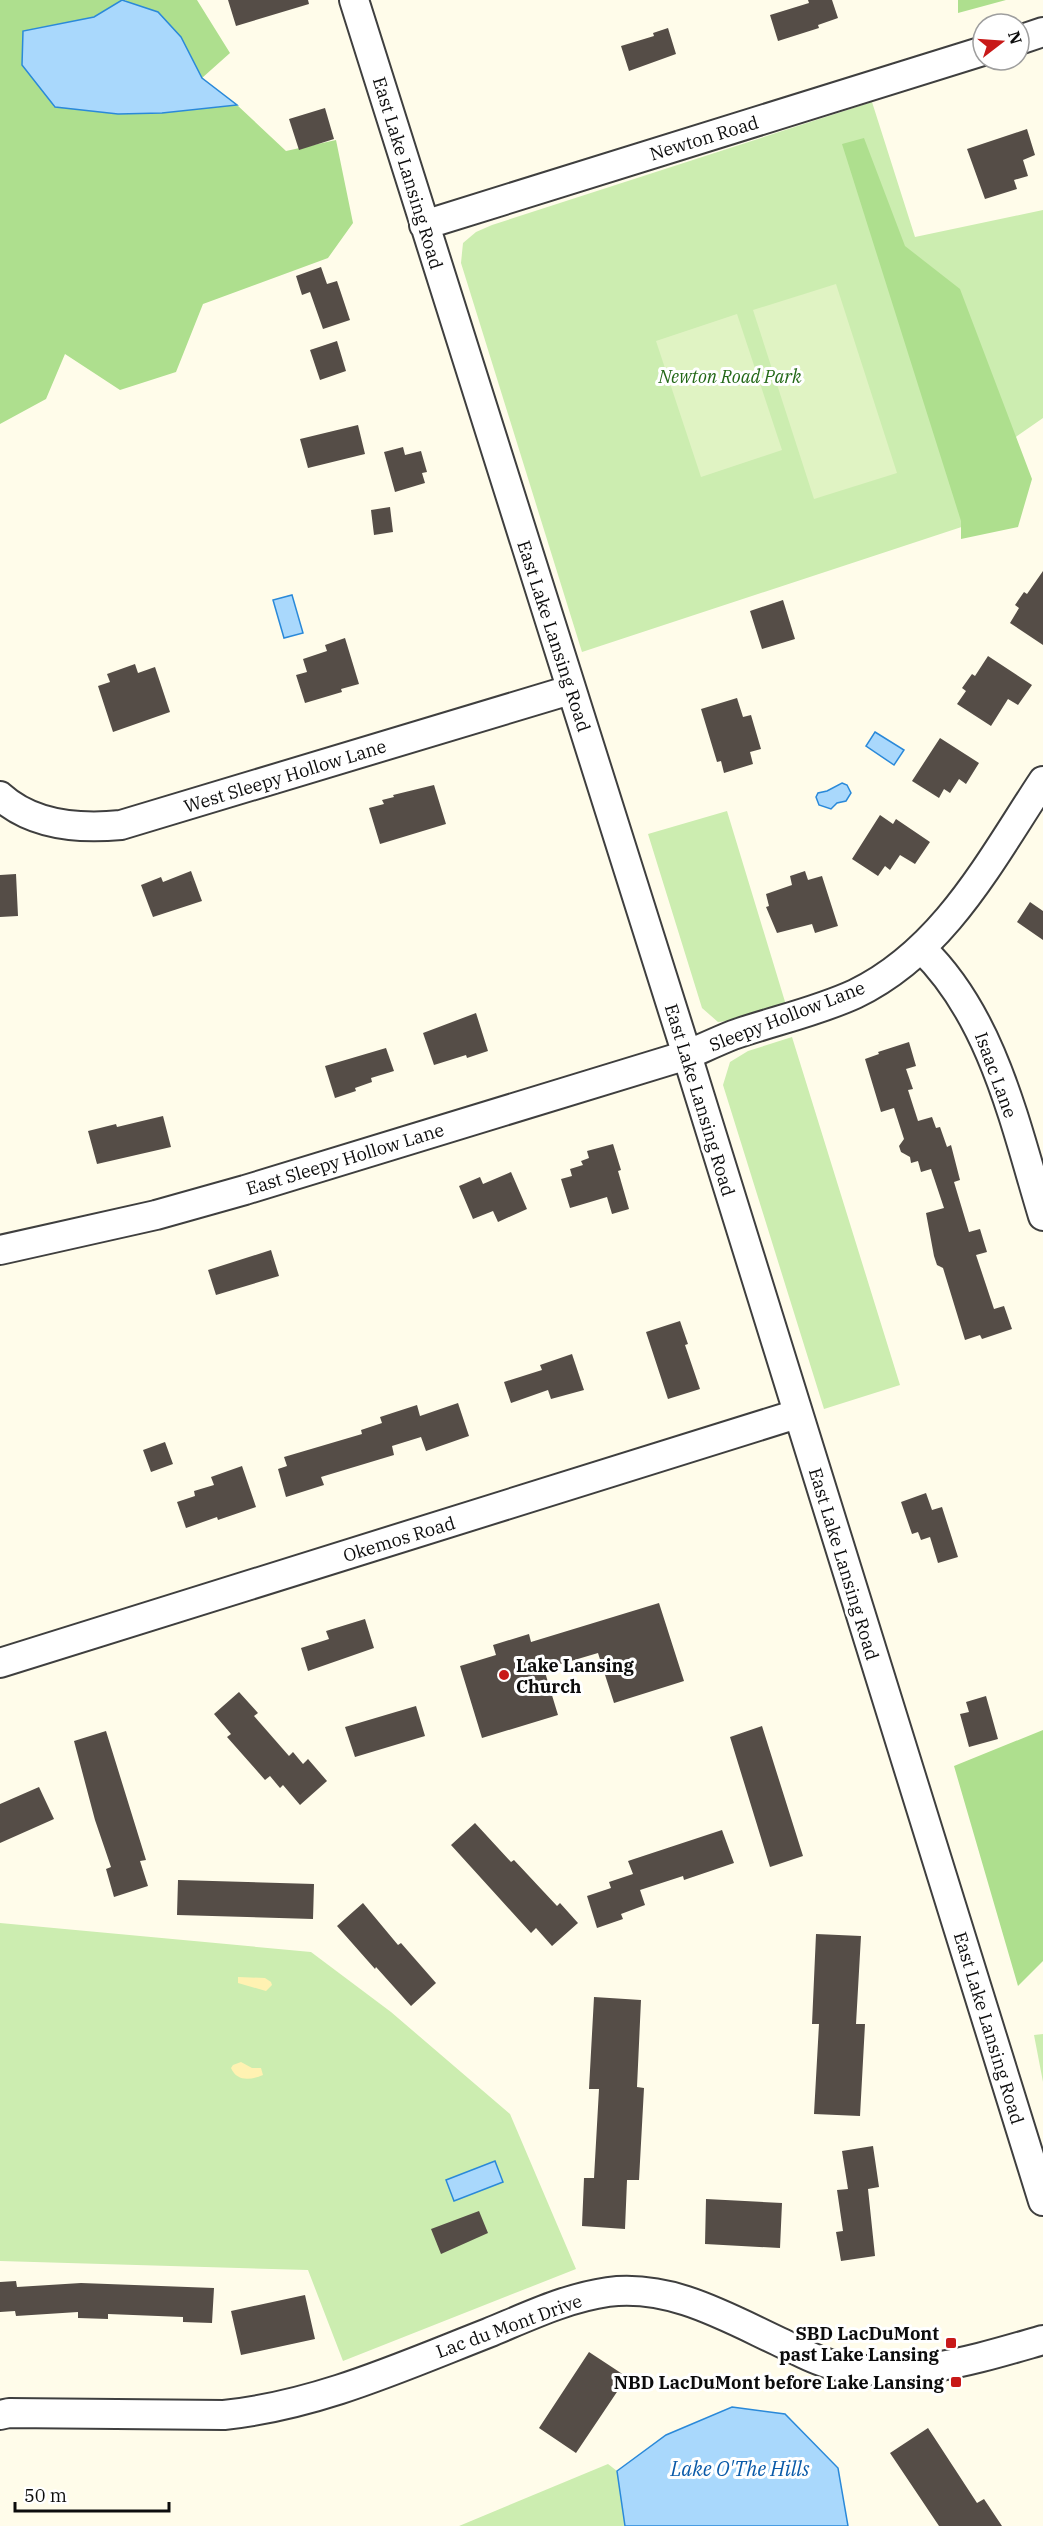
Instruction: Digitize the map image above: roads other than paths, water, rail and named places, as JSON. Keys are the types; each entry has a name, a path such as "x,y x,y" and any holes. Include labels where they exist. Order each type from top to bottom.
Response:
{"street":[{"name":"East Lake Lansing Road","path":"354,0 687,1055 1043,2201"},
{"name":"Newton Road","path":"424,225 971,55"},
{"name":"West Sleepy Hollow Lane","path":"0,796 24,812 62,824 101,827 121,825 570,690"},
{"name":"Sleepy Hollow Lane","path":"687,1055 733,1035 854,994 894,972 922,949 953,914 1043,782"},
{"name":"Isaac Lane","path":"922,949 941,968 967,1005 984,1035 1036,1167 1043,1216"},
{"name":"East Sleepy Hollow Lane","path":"0,1250 156,1215 245,1190 687,1055"},
{"name":"Okemos Road","path":"0,1663 797,1414"},
{"name":"Lac du Mont Drive","path":"0,2415 9,2413 215,2415 260,2411 363,2383 571,2300 609,2292 644,2291 672,2295 828,2364 860,2370 932,2369 1043,2340"}],"water":[{"path":"122,0 158,12 181,37 202,78 237,105 162,113 118,114 55,107 22,65 23,31 94,17"},
{"path":"292,595 303,633 284,638 273,600"},
{"path":"875,732 904,750 894,765 866,746"},
{"path":"842,783 847,785 851,793 846,801 837,803 831,809 819,805 816,797 818,793"},
{"path":"495,2161 503,2182 454,2201 446,2180"},
{"name":"Lake O'The Hills","path":"732,2407 785,2414 838,2468 848,2526 625,2526 617,2471 666,2435"}],"place":[{"name":"Lake Lansing Church","path":"504,1675"},
{"name":"SBD LacDuMont past Lake Lansing","path":"951,2343"},
{"name":"NBD LacDuMont before Lake Lansing","path":"956,2382"}],"park label":[{"name":"Newton Road Park","path":"730,376"}]}
